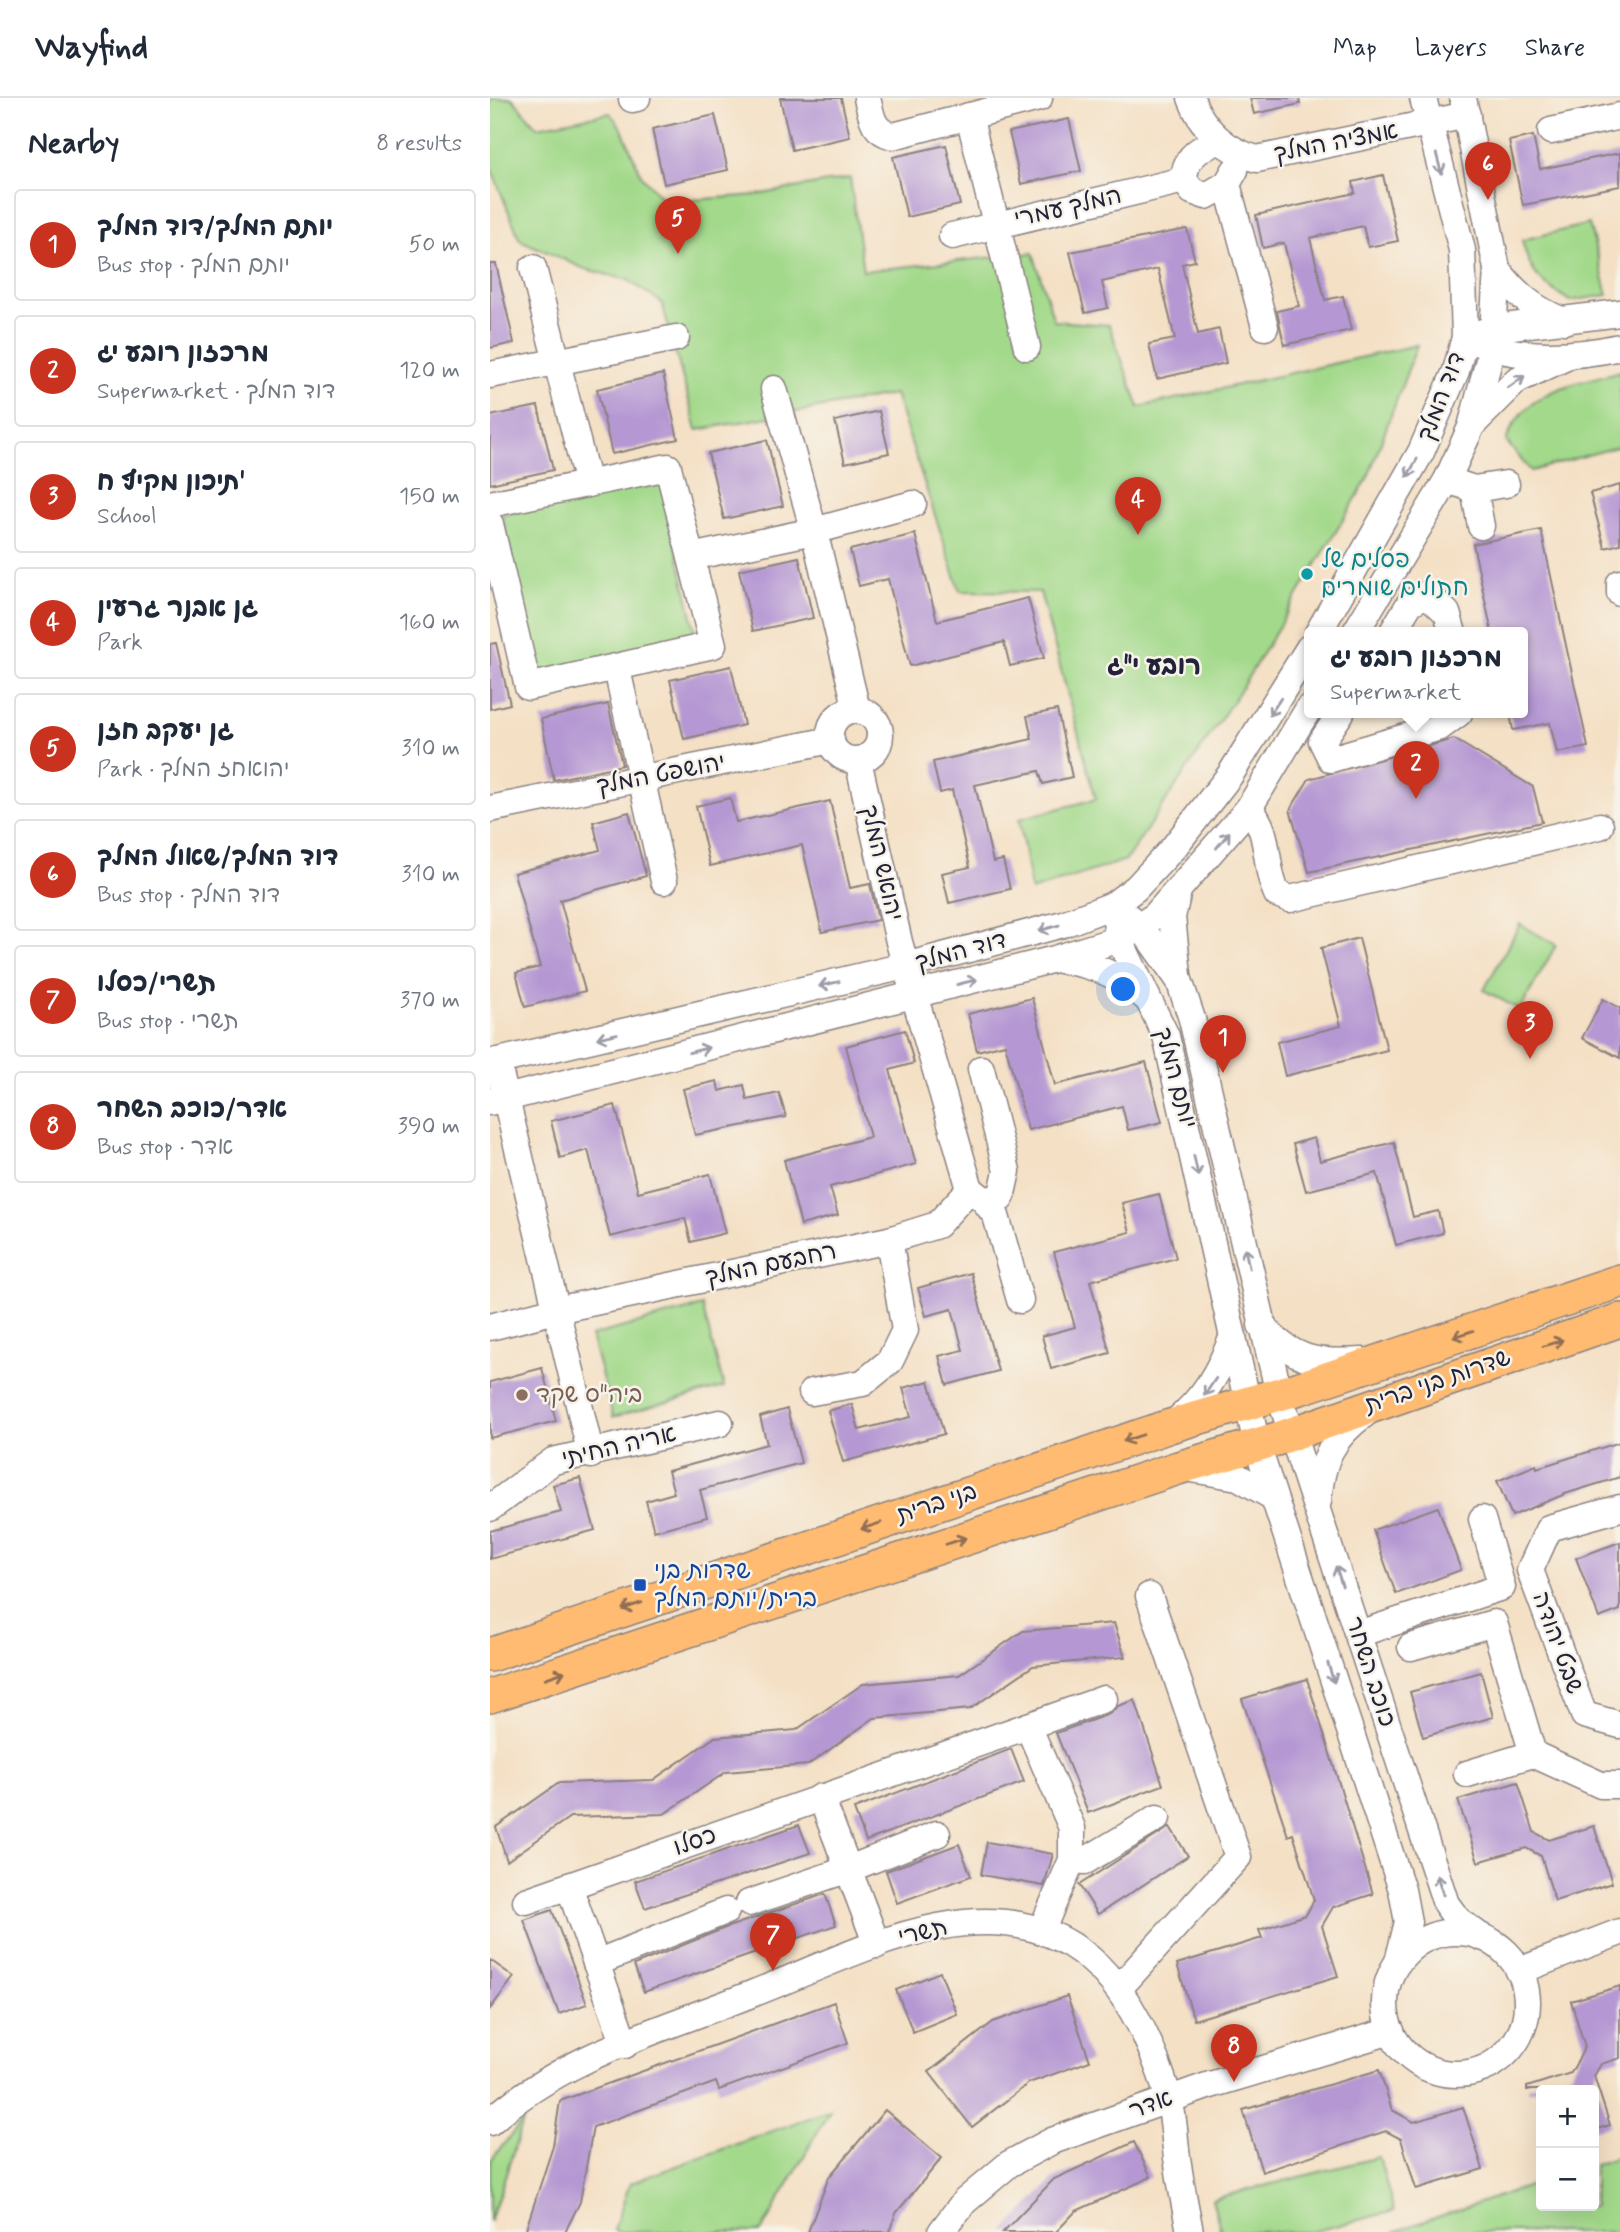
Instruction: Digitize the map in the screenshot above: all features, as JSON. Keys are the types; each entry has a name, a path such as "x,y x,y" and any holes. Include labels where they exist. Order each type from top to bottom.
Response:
{"main road":[{"name":"שדרות בני ברית","path":"1386,1360 1620,1281"},
{"name":"שדרות בני ברית","path":"1257,1445 1620,1320"},
{"name":"בני ברית","path":"490,1655 1170,1426 1386,1360"},
{"name":"בני ברית","path":"490,1696 1178,1468 1257,1445"}],"street":[{"path":"867,98 873,123 881,133 893,136 1039,98"},
{"path":"1191,98 1197,116 1229,148 1227,184 1265,327"},
{"name":"דוד המלך","path":"1321,627 1421,452 1456,371 1465,337 1462,250 1423,98"},
{"name":"אמציה המלך","path":"1229,148 1257,159 1429,125 1465,107"},
{"name":"דוד המלך","path":"1359,627 1447,480 1471,427 1494,338 1497,269 1465,107"},
{"path":"969,116 1027,347"},
{"path":"1551,131 1620,116"},
{"path":"1227,184 1206,197 1192,191 1184,180 1190,158 1204,146 1229,148"},
{"name":"המלך עמרי","path":"952,236 1184,180"},
{"path":"533,268 588,484"},
{"path":"1497,269 1515,294 1542,313 1565,322"},
{"path":"1494,338 1620,313"},
{"path":"1465,337 1494,338 1573,355"},
{"path":"490,375 676,338"},
{"path":"1471,427 1517,380 1573,355 1620,347"},
{"path":"774,389 814,531 857,710"},
{"path":"490,504 668,467 713,645 528,687 500,608 490,524"},
{"path":"1447,480 1474,489 1506,484"},
{"path":"1474,489 1481,526"},
{"path":"691,557 814,531 913,504"},
{"path":"1396,627 1410,603 1427,594 1447,612 1451,627"},
{"name":"דוד המלך","path":"493,1062 905,966 1063,924 1113,905 1136,888 1174,847 1222,786 1304,656"},
{"path":"617,668 664,881"},
{"path":"857,710 870,715 879,731 877,747 858,760 840,755 831,740 832,726 837,718 848,711 857,710"},
{"name":"דוד המלך","path":"498,1100 1055,959 1130,933 1178,891 1249,808 1304,716"},
{"path":"1337,718 1322,741 1331,759 1440,727 1452,718"},
{"name":"יהושפט המלך","path":"490,809 831,740"},
{"name":"יהואש המלך","path":"858,760 905,966"},
{"path":"1249,808 1264,829 1272,883 1278,894 1290,899 1600,826"},
{"path":"1178,891 1172,933 1179,980"},
{"name":"יותם המלך","path":"1113,905 1130,933 1153,1004 1167,1036 1233,1336 1263,1398"},
{"name":"יותם המלך","path":"1130,933 1179,980 1204,1064 1261,1325 1263,1398 1257,1445"},
{"path":"1055,959 1104,970 1126,980 1153,1004"},
{"path":"905,966 977,1195 996,1216 1020,1300"},
{"path":"493,1062 498,1100 556,1310 591,1455"},
{"name":"רחבעם המלך","path":"490,1327 556,1310 889,1240 937,1224 977,1195 1001,1198 1007,1171 981,1069"},
{"path":"812,1392 863,1383 890,1361 905,1330 889,1240"},
{"path":"1261,1325 1276,1342 1307,1360 1386,1360"},
{"path":"1170,1426 1197,1404 1213,1383 1233,1336"},
{"name":"כוכב השחר","path":"1263,1398 1292,1434 1446,1904 1458,1920 1481,1937"},
{"path":"1317,1510 1321,1468 1329,1453 1348,1426 1381,1402"},
{"name":"אריה החיתי","path":"490,1508 554,1461 591,1455 720,1423"},
{"name":"כוכב השחר","path":"1257,1445 1402,1890 1408,1922 1398,1962"},
{"path":"1178,1468 1210,1470 1238,1477 1273,1497"},
{"name":"שבט יהודה","path":"1620,1508 1549,1528 1530,1570 1584,1715 1620,1725"},
{"path":"1358,1634 1502,1587 1482,1519"},
{"path":"1120,1987 1238,1857 1149,1596"},
{"path":"1411,1647 1494,1623 1533,1754"},
{"name":"כסלו","path":"526,1901 1104,1699"},
{"path":"1028,1726 1072,1828 1072,1860 1042,1929"},
{"path":"1467,1774 1533,1754 1601,1784 1620,1785"},
{"path":"821,1797 877,1945"},
{"path":"1072,1860 1085,1861 1157,1818"},
{"path":"596,1963 738,1907 849,1869 937,1834"},
{"path":"569,1886 625,2045"},
{"name":"תשרי","path":"490,2122 550,2076 877,1945 938,1927 984,1923 1042,1929 1073,1945 1120,1987 1151,2050 1169,2098 1190,2232"},
{"path":"1519,1971 1620,1932"},
{"path":"1458,1933 1481,1937 1496,1945 1519,1971 1526,1994 1526,2018 1517,2040 1502,2058 1482,2070 1446,2074 1428,2069 1406,2053 1391,2031 1385,2007 1388,1983 1398,1962 1415,1945 1435,1935 1458,1933"},
{"name":"אדר","path":"941,2232 964,2202 1009,2164 1052,2141 1169,2098 1391,2031"}],"green space":[{"path":"490,98 512,98 537,127 610,113 622,129 641,175 665,202 756,195 850,178 863,271 1033,253 1054,321 1109,325 1139,407 1417,345 1367,480 1241,689 1126,860 1031,891 1019,819 1096,799 1040,592 960,591 895,394 697,430 662,303 628,280 585,269 520,240 490,165"},
{"path":"1589,224 1608,295 1570,301 1551,288 1533,270 1522,240"},
{"path":"1620,371 1620,446 1531,471 1506,441 1525,410 1552,392"},
{"path":"661,479 697,639 539,675 502,515"},
{"path":"1520,924 1556,945 1520,1010 1484,990"},
{"path":"702,1306 724,1387 613,1417 591,1336"},
{"path":"830,2110 761,2232 618,2232 614,2229 630,2183"},
{"path":"524,2119 490,2222 490,2161"},
{"path":"1620,2156 1620,2232 1393,2232 1536,2184 1536,2211 1599,2211 1599,2163"},
{"path":"1379,2157 1394,2211 1312,2232 1221,2232 1212,2199"}],"building":[{"path":"780,98 841,98 850,137 792,150"},
{"path":"1250,98 1299,98 1300,104 1254,114"},
{"path":"715,115 728,170 664,184 652,129"},
{"path":"1069,119 1081,171 1021,184 1009,132"},
{"path":"1533,136 1540,169 1620,153 1620,186 1523,205 1509,141"},
{"path":"946,145 960,205 907,217 893,157"},
{"path":"1383,175 1398,241 1368,247 1363,226 1310,238 1325,300 1343,296 1351,330 1284,345 1277,311 1299,306 1284,243 1263,248 1256,215 1355,193 1353,182"},
{"path":"1187,229 1195,261 1182,264 1198,334 1219,329 1226,363 1157,379 1149,344 1175,339 1158,269 1102,282 1108,308 1085,313 1070,252"},
{"path":"490,264 496,264 514,343 490,348"},
{"path":"663,374 678,439 612,454 597,389"},
{"path":"538,406 553,470 490,484 490,416"},
{"path":"879,411 889,453 845,463 835,421"},
{"path":"767,440 783,506 724,519 708,453"},
{"path":"1620,485 1620,544 1605,548 1590,493"},
{"path":"1541,530 1588,747 1557,753 1550,723 1513,730 1511,718 1528,718 1528,627 1491,627 1473,544"},
{"path":"915,534 937,621 1028,598 1044,658 1010,666 1004,642 910,666 888,579 859,586 850,550"},
{"path":"799,557 813,618 753,631 739,570"},
{"path":"496,643 510,704 490,709 490,644"},
{"path":"731,666 744,725 684,739 670,680"},
{"path":"608,704 622,765 554,780 541,719"},
{"path":"1057,710 1072,777 1043,784 1039,771 975,785 993,862 1003,860 1010,889 949,903 942,873 970,867 952,790 940,793 933,762 1032,739 1027,716"},
{"path":"1454,739 1533,787 1542,822 1309,872 1290,810 1309,779"},
{"path":"730,798 736,822 830,801 850,888 870,884 878,920 822,932 802,845 710,866 696,806"},
{"path":"629,812 646,876 560,900 585,991 525,1007 516,973 540,967 514,873 600,850 593,822"},
{"path":"1359,938 1387,1050 1285,1076 1277,1042 1341,1026 1321,948"},
{"path":"1032,998 1055,1085 1146,1062 1162,1122 1128,1130 1122,1106 1028,1130 1005,1044 977,1051 968,1014"},
{"path":"1603,999 1620,1008 1620,1058 1582,1038"},
{"path":"905,1030 914,1063 890,1070 916,1164 830,1187 838,1215 801,1225 784,1160 870,1137 846,1046"},
{"path":"717,1081 719,1091 744,1085 747,1100 779,1093 786,1117 695,1135 683,1089"},
{"path":"615,1105 638,1192 710,1174 725,1233 691,1242 685,1218 610,1237 588,1150 560,1158 551,1121"},
{"path":"1314,1138 1320,1161 1394,1142 1413,1217 1438,1211 1443,1233 1396,1245 1377,1173 1306,1191 1293,1144"},
{"path":"1159,1194 1176,1258 1090,1281 1110,1353 1051,1369 1042,1336 1075,1327 1054,1252 1130,1232 1122,1203"},
{"path":"971,1273 998,1371 947,1385 939,1356 963,1350 952,1309 926,1316 918,1288"},
{"path":"542,1368 556,1421 490,1438 490,1382"},
{"path":"929,1381 944,1434 843,1462 828,1411 852,1404 859,1430 911,1417 903,1388"},
{"path":"787,1409 801,1463 700,1490 707,1517 654,1531 646,1501 674,1493 668,1471 767,1444 760,1417"},
{"path":"1620,1442 1620,1477 1565,1494 1512,1516 1497,1481 1536,1465 1537,1468"},
{"path":"580,1478 595,1530 490,1559 490,1531 561,1512 553,1485"},
{"path":"1438,1507 1461,1570 1396,1594 1373,1530"},
{"path":"1620,1542 1620,1610 1599,1618 1576,1558"},
{"path":"1114,1623 1125,1657 1033,1666 970,1709 874,1718 808,1765 726,1772 664,1814 570,1817 507,1861 496,1827 559,1783 653,1780 715,1737 796,1730 863,1684 959,1675 1023,1631"},
{"path":"1481,1672 1493,1717 1423,1737 1410,1692"},
{"path":"1307,1679 1373,1894 1333,1907 1322,1926 1338,1976 1194,2020 1177,1964 1262,1938 1259,1930 1306,1915 1314,1900 1293,1834 1288,1836 1242,1699"},
{"path":"1135,1700 1163,1785 1088,1813 1056,1733 1109,1714 1118,1706"},
{"path":"1011,1749 1024,1782 866,1841 854,1809"},
{"path":"1518,1782 1534,1832 1549,1840 1594,1826 1612,1883 1555,1901 1541,1856 1526,1848 1478,1862 1458,1800"},
{"path":"799,1825 810,1853 645,1908 635,1881"},
{"path":"1170,1827 1188,1856 1098,1914 1079,1885"},
{"path":"987,1842 1053,1854 1044,1886 981,1875"},
{"path":"959,1844 971,1876 897,1903 886,1871"},
{"path":"825,1894 836,1925 644,1992 634,1965 725,1928"},
{"path":"552,1910 587,2004 559,2014 524,1920"},
{"path":"490,1960 514,1977 490,2009"},
{"path":"940,1972 957,2014 913,2032 896,1990"},
{"path":"1620,1986 1620,2058 1601,2064 1594,2076 1597,2085 1536,2085 1536,2090 1527,2090 1527,2087 1571,2073 1585,2047 1571,2001"},
{"path":"1067,1996 1090,2061 1029,2083 972,2127 929,2072 993,2022"},
{"path":"834,2002 848,2043 719,2090 716,2082 593,2127 580,2202 565,2232 525,2232 553,2146 560,2101"},
{"path":"1379,2070 1392,2110 1414,2122 1463,2107 1483,2169 1416,2189 1401,2139 1386,2131 1262,2172 1243,2110"},
{"path":"1599,2091 1610,2125 1599,2128"},
{"path":"885,2110 942,2158 896,2213 889,2232 808,2232 829,2177"},
{"path":"1134,2142 1151,2177 1076,2211 1056,2232 1003,2232 1054,2179"}],"place":[{"name":"דוד המלך/שאול המלך","path":"1488,200"},
{"name":"גן יעקב חזן","path":"678,254"},
{"name":"גן אבנר גרעין","path":"1138,535"},
{"name":"פסלים של חתולים שומרים","path":"1307,574"},
{"name":"מרכזון רובע יג","path":"1416,799"},
{"name":"תיכון מקיף ח'","path":"1530,1059"},
{"name":"יותם המלך/דוד המלך","path":"1223,1073"},
{"name":"ביה\"ס שקד","path":"522,1395"},
{"name":"שדרות בני ברית/יותם המלך","path":"640,1585"},
{"name":"תשרי/כסלו","path":"773,1971"},
{"name":"אדר/כוכב השחר","path":"1234,2082"}],"district":[{"name":"רובע י\"ג","path":"1154,667"}]}
